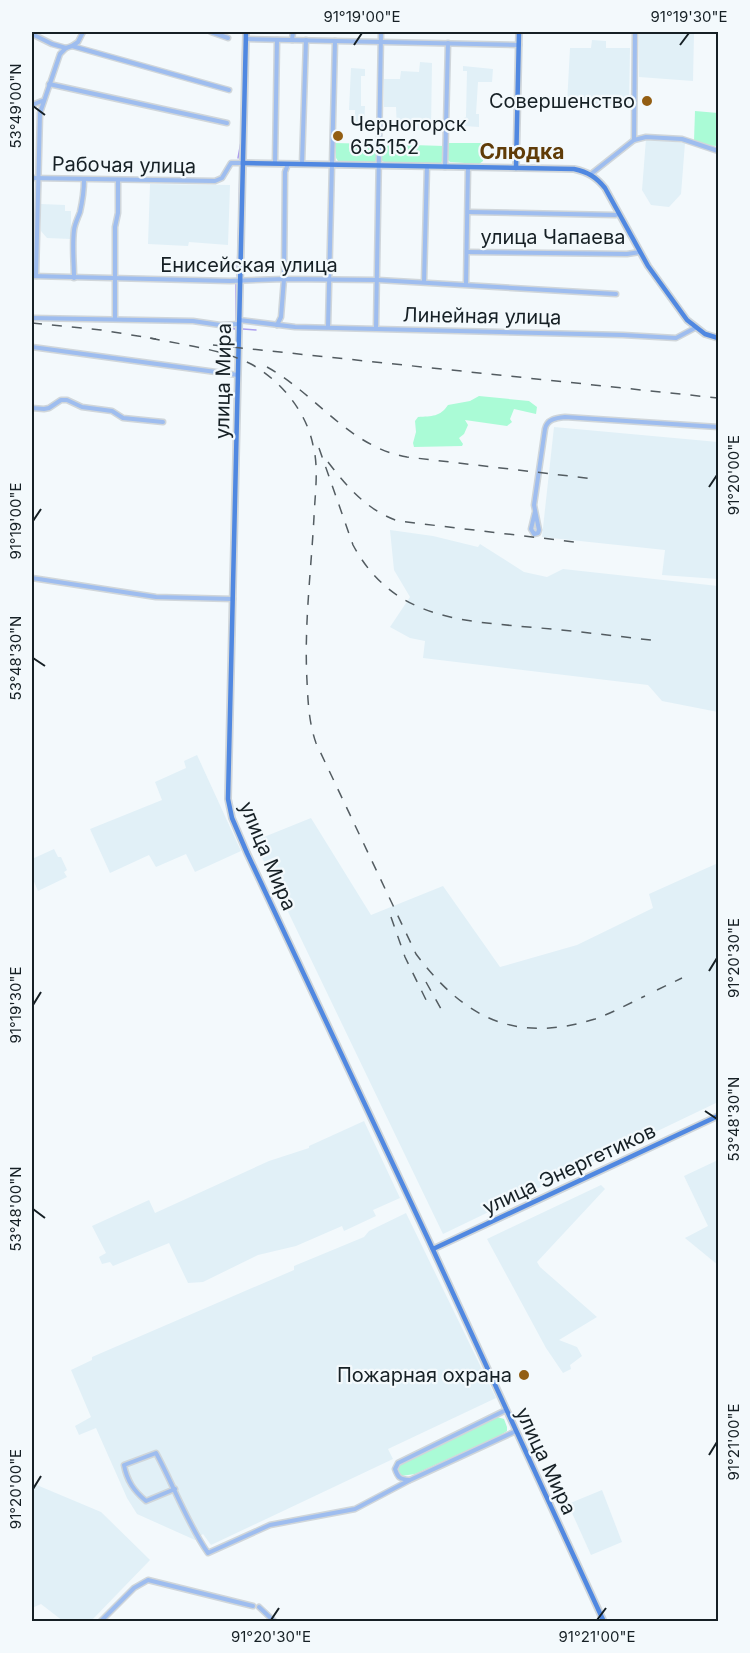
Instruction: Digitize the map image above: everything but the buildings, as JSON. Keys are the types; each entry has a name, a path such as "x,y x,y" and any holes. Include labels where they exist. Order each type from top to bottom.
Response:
{"main road":[{"name":"улица Мира","path":"246,32 228,799 230,812 604,1622"},
{"path":"516,168 519,32"},
{"path":"243,163 574,169 591,174"},
{"name":"улица Чапаева","path":"591,174 604,189 639,252 657,279 695,328"},
{"path":"695,328 718,338"},
{"name":"улица Энергетиков","path":"433,1249 718,1116"}],"street":[{"path":"34,276 38,221 40,113 60,54 78,42 83,32"},
{"path":"211,32 228,38"},
{"path":"292,40 293,32"},
{"path":"376,328 381,32"},
{"path":"634,32 634,140"},
{"path":"32,33 52,44 66,48"},
{"path":"246,39 519,45"},
{"path":"275,163 277,40"},
{"path":"302,164 306,40"},
{"path":"328,327 335,41"},
{"path":"445,167 448,43"},
{"path":"72,46 229,90"},
{"path":"49,84 227,123"},
{"path":"40,113 32,105 43,100"},
{"path":"591,174 634,140 646,137 682,139 718,151"},
{"name":"Рабочая улица","path":"32,178 215,181 222,178 230,161 243,163"},
{"path":"277,325 281,317 284,279 285,172 288,164"},
{"path":"424,282 427,166"},
{"path":"466,284 468,167"},
{"path":"74,278 74,234 76,219 81,210 81,199 84,196 84,180"},
{"path":"115,318 118,180"},
{"name":"улица Чапаева","path":"469,212 618,214"},
{"path":"32,220 38,221"},
{"name":"улица Чапаева","path":"467,252 627,254 639,252"},
{"name":"Енисейская улица","path":"34,276 378,280 616,294"},
{"name":"Линейная улица","path":"32,318 115,318 193,321 220,325 239,322 328,327 623,334 676,338 695,328"},
{"path":"32,347 238,375"},
{"path":"32,408 49,408 53,403 67,400 82,407 112,411 123,418 163,422"},
{"path":"535,512 539,530 534,534 531,529 545,429 548,422 554,418 687,423 718,427"},
{"path":"32,578 156,597 234,599"},
{"path":"410,1480 402,1480 398,1477 395,1469 398,1463 506,1410"},
{"path":"175,1490 146,1501 135,1491 125,1475 123,1465 156,1453 208,1552 270,1525 355,1509 410,1480 516,1431"},
{"path":"100,1622 134,1588 148,1580 253,1606"},
{"path":"259,1608 275,1622"}],"shaded area":[{"path":"639,32 694,33 693,81 639,77"},
{"path":"592,40 606,41 606,48 630,48 629,104 567,104 570,48 591,48"},
{"path":"420,62 432,63 431,130 397,129 396,107 384,107 384,79 400,79 401,71 419,72"},
{"path":"463,66 493,69 492,82 478,82 476,114 479,114 479,127 464,126 467,71 463,71"},
{"path":"351,68 365,69 365,76 361,76 361,106 365,106 364,126 355,126 355,110 349,110"},
{"path":"646,139 685,143 681,194 669,207 651,205 642,190"},
{"path":"150,184 230,185 228,245 189,242 188,246 148,244"},
{"path":"41,204 65,205 65,211 71,211 71,239 47,238 41,231"},
{"path":"554,427 718,442 718,579 662,575 665,550 542,537"},
{"path":"390,530 433,536 478,547 480,544 524,572 547,577 563,569 718,586 718,712 662,701 648,685 423,658 425,641 410,638 390,627 410,597 394,570"},
{"path":"197,755 241,851 195,872 186,854 156,867 149,855 110,873 90,829 162,800 155,782 186,768 184,761"},
{"path":"311,818 371,915 443,886 500,967 577,945 653,908 649,894 718,863 718,1102 443,1234 254,841"},
{"path":"54,849 58,857 61,857 67,870 64,872 67,877 38,891 32,877 32,859"},
{"path":"364,1121 400,1198 373,1210 376,1216 344,1231 342,1226 296,1246 258,1255 203,1282 188,1283 169,1243 113,1266 110,1262 102,1264 99,1257 106,1253 92,1226 149,1200 155,1213 269,1161 309,1148"},
{"path":"718,1160 718,1265 685,1238 708,1226 684,1176"},
{"path":"601,1185 605,1189 537,1262 597,1317 559,1340 577,1347 582,1356 570,1365 571,1369 563,1373 546,1348 487,1239"},
{"path":"406,1213 496,1398 388,1449 393,1459 211,1545 203,1534 195,1540 137,1514 127,1498 96,1428 79,1435 75,1426 91,1417 71,1370 92,1360 92,1357 294,1270 294,1266 364,1237 369,1231"},
{"path":"32,1483 101,1512 150,1560 91,1621 63,1621 41,1604 32,1608"},
{"path":"602,1490 622,1542 591,1555 568,1504"}],"green space":[{"path":"695,111 718,113 718,146 700,145 694,141"},
{"path":"335,143 377,144 376,160 375,162 338,161"},
{"path":"448,143 484,143 483,161 479,164 450,162"},
{"path":"381,144 444,146 443,158 441,164 384,162 381,160"},
{"path":"479,396 529,401 537,407 536,414 514,409 510,419 512,422 507,426 465,420 468,425 464,434 459,438 462,446 414,447 415,421 418,417 435,415 442,412 448,405 470,401"},
{"path":"497,1417 504,1419 507,1427 507,1431 499,1436 415,1474 401,1476 399,1465"}],"waterway":[{"path":"238,158 241,142 243,32"},
{"path":"239,216 240,166"},
{"path":"237,275 239,219"},
{"path":"236,283 236,321"},
{"path":"222,328 236,329"},
{"path":"243,329 256,330"}],"railway":[{"path":"32,323 101,330 156,339"},
{"path":"150,338 215,351 251,364 282,388 305,420 315,454 316,472 306,640 309,713 312,728 316,743 416,954 453,995 493,1020 516,1026 540,1028 566,1026 601,1017 645,996"},
{"path":"213,345 718,398"},
{"path":"267,367 285,378 350,431 386,451 407,457 595,479"},
{"path":"319,448 353,545 370,570 389,589 410,603 458,619 484,623 651,640"},
{"path":"328,462 359,497 377,511 398,521 583,543"},
{"path":"391,917 405,957 430,1008"},
{"path":"657,990 682,978"},
{"path":"426,982 441,1009"}],"place":[{"name":"Совершенство","path":"647,101"},
{"name":"Черногорск 655152","path":"338,136"},
{"name":"Пожарная охрана","path":"524,1375"}],"district":[{"name":"Слюдка","path":"522,151"}]}
